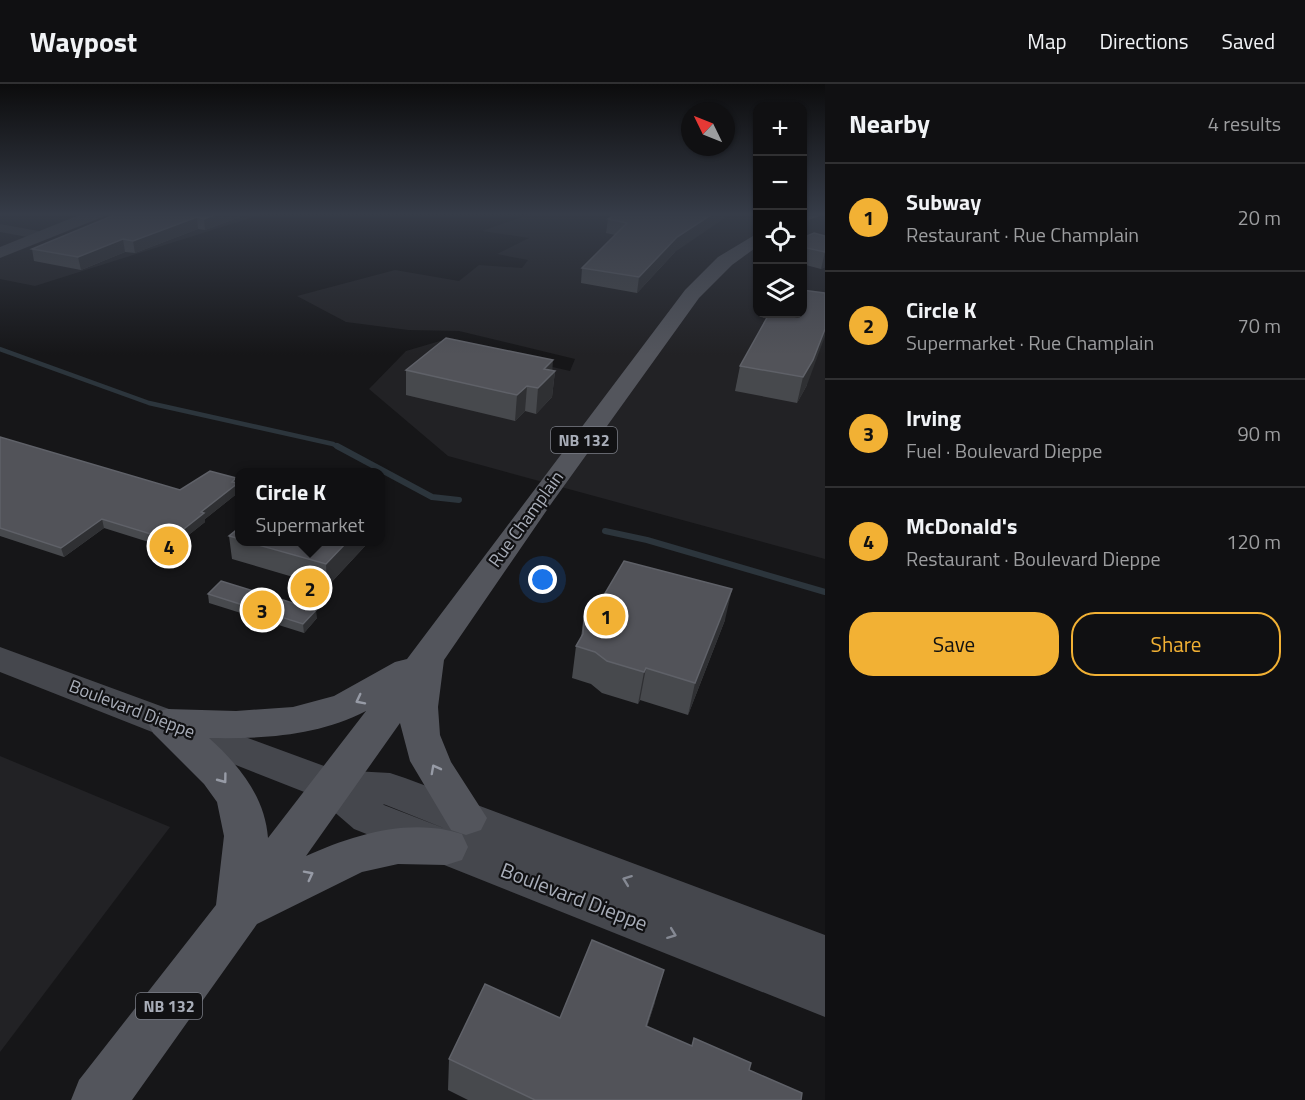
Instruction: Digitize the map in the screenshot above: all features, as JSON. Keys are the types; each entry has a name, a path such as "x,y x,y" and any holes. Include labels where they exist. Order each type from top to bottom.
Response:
{"main road":[{"name":"Rue Champlain","path":"332,786 692,294 726,260"},
{"path":"167,723 253,726 316,718 365,698 427,658"},
{"path":"238,911 328,866 358,855 456,832 436,771 422,738 420,707 427,658"},
{"name":"Boulevard Dieppe","path":"0,659 332,786 369,817 456,832 825,957"},
{"path":"167,723 217,770 241,808 246,834 238,911"},
{"name":"NB 132","path":"99,1100 332,786"},
{"name":"Boulevard Dieppe","path":"456,832 825,993"}],"shaded area":[{"path":"0,260 116,260 35,286 0,279"},
{"path":"528,260 753,260 753,318 807,318 807,260 825,260 825,559 448,456 369,389 406,351 440,341 570,371 575,359 459,331 408,330 346,322 297,296 395,270 459,281 479,265 522,268"},
{"path":"0,756 170,827 0,1052"}],"building":[{"path":"590,260 655,260 639,277 582,268"},
{"path":"807,291 825,293 825,329 813,360 803,377 740,366 767,318 807,318"},
{"path":"446,338 553,360 544,369 555,371 538,388 527,386 517,395 406,370"},
{"path":"0,437 180,490 210,471 235,478 232,482 235,482 235,485 170,540 102,519 61,548 0,528"},
{"path":"262,546 343,546 326,564"},
{"path":"624,561 732,589 695,683 646,668 644,672 607,661 595,652 576,646 583,634 584,617 593,606 597,607"},
{"path":"221,581 316,610 303,624 208,594"},
{"path":"592,940 664,970 646,1026 692,1046 694,1038 751,1063 749,1070 802,1093 801,1100 535,1100 449,1059 485,984 560,1018"}],"waterway":[{"path":"0,349 149,403 333,444 340,448"},
{"path":"337,446 378,468"},
{"path":"385,472 432,497 459,500"},
{"path":"605,531 647,540 825,592"}],"place":[{"name":"McDonald's","path":"169,546"},
{"name":"Circle K","path":"310,588"},
{"name":"Irving","path":"262,610"},
{"name":"Subway","path":"606,616"}]}
